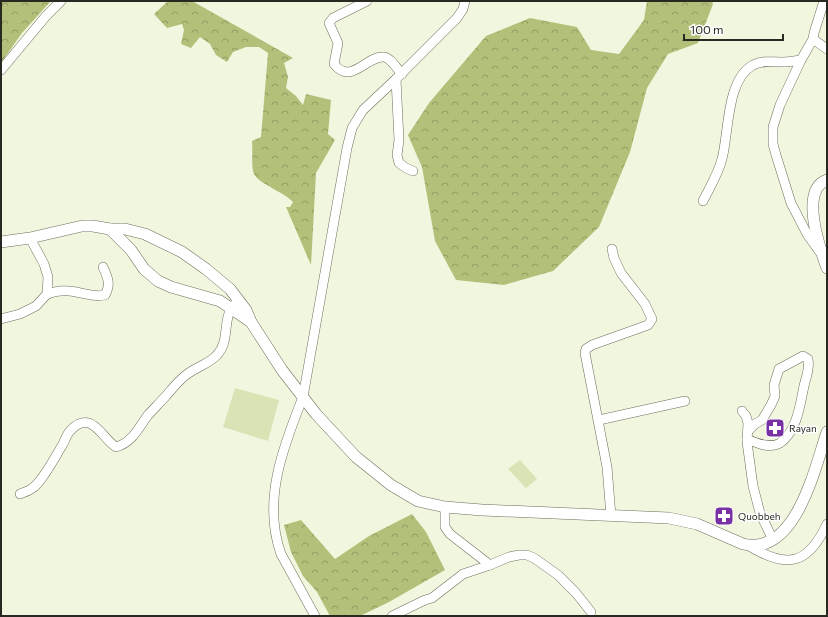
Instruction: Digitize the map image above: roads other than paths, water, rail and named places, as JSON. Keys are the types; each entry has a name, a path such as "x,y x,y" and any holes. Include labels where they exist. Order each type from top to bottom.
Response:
{"main road":[{"path":"827,180 820,184 816,190 813,210 815,224 827,268"},
{"path":"1,242 30,238 82,226 93,226 110,229 125,229 145,234 182,252 196,261 230,289 246,310 251,322 282,370 316,414 356,457 403,493 418,501 445,508 679,519 697,524 734,541 749,546 766,544 782,533 799,511 809,489 827,432"},
{"path":"110,229 131,250 144,269 158,281 172,287 220,301 251,322"},
{"path":"220,301 230,289"}],"street":[{"path":"1,70 46,16 61,1"},
{"path":"367,1 333,18 329,23 338,43 334,64 341,71 348,72 356,70 376,58 388,58 399,76 399,140 397,155 399,163 413,171"},
{"path":"315,616 278,547 273,500 290,431 303,397 347,148 352,128 363,110 457,18 463,9 465,1"},
{"path":"823,256 807,234 791,202 781,174 773,144 773,127 801,60 813,40 824,3"},
{"path":"813,40 827,49"},
{"path":"703,201 718,172 723,158 730,107 741,77 751,66 762,61 782,62 801,60"},
{"path":"30,238 44,264 48,277 47,294"},
{"path":"611,516 607,467 599,420 585,358 586,349 592,345 648,325 652,319 644,304 621,273 614,258 612,249"},
{"path":"1,319 20,314 36,306 47,294 60,291 71,291 93,296 105,295 109,287 109,281 103,268"},
{"path":"20,494 31,490 39,482 50,467 70,430 83,422 96,428 110,443 116,447 123,445 130,440 148,415 179,380 209,362 218,354 224,342 226,321 230,308 239,300"},
{"path":"802,356 808,359 809,372 799,409 795,422 787,435 779,444 770,446 757,443 748,435 755,424 762,420 771,405 775,396 774,385 779,369 802,356"},
{"path":"599,420 685,401"},
{"path":"742,411 748,423 748,455 753,486 760,513 773,540"},
{"path":"445,508 445,527 450,534 490,565"},
{"path":"749,546 773,558 796,559 805,556 827,524"},
{"path":"392,616 432,598 463,574 509,557 519,555 527,555 534,558 558,575 576,593 591,612"}],"place":[{"name":"Rayan","path":"775,428"},
{"name":"Quobbeh","path":"724,516"}]}
